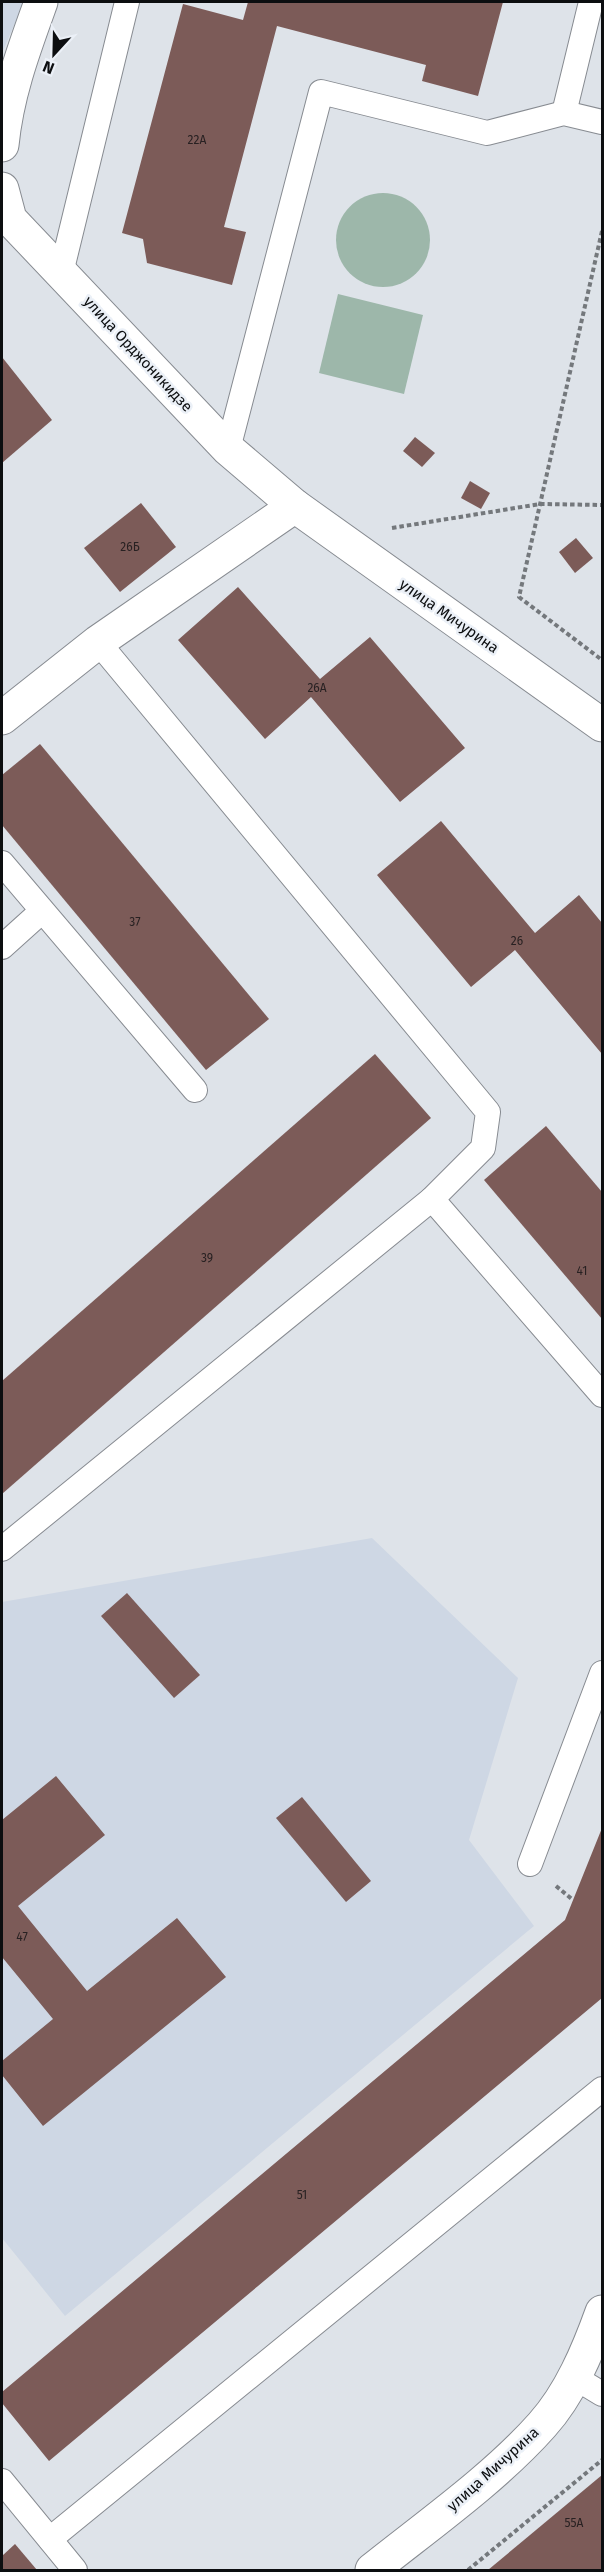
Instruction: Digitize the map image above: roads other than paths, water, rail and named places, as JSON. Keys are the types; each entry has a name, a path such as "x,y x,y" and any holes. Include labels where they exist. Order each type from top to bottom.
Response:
{"street":[{"path":"2,145 5,115 16,70 41,2"},
{"name":"улица Орджоникидзе","path":"2,189 10,219 228,449 295,506"},
{"path":"2,718 98,642 295,506"},
{"name":"улица Мичурина","path":"295,506 603,725"},
{"name":"улица Мичурина","path":"372,2571 481,2482 543,2424 574,2377 603,2312"}],"lane":[{"path":"61,273 127,2"},
{"path":"564,113 591,2"},
{"path":"228,449 321,92 487,133 564,113 603,122"},
{"path":"2,1549 432,1199 483,1148 488,1112 98,642"},
{"path":"2,863 195,1090"},
{"path":"2,947 42,911"},
{"path":"432,1199 603,1395"},
{"path":"530,1864 603,1673"},
{"path":"50,2539 603,2089"},
{"path":"574,2377 603,2394"},
{"path":"2,2481 75,2571"}]}
